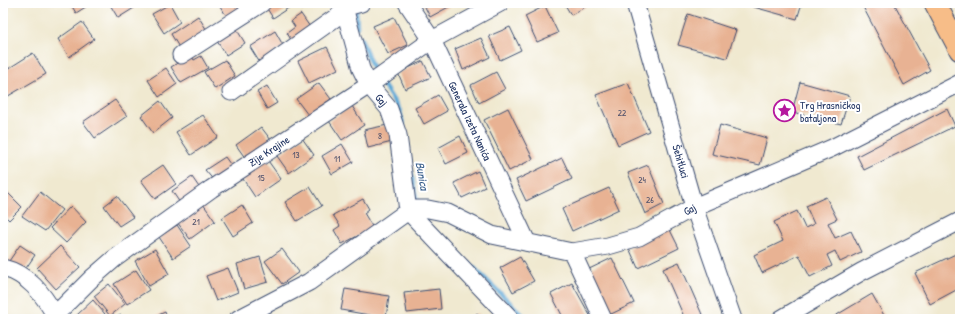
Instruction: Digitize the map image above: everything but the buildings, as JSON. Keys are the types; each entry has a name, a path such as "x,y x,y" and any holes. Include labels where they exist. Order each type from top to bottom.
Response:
{"main road":[{"path":"935,3 960,50"}],"street":[{"path":"182,55 262,3"},
{"name":"Generala Izeta Nanića","path":"407,3 432,40 527,242"},
{"name":"Zije Krajine","path":"53,317 91,279 114,259 211,189 432,40 500,3"},
{"name":"Šehitluci","path":"635,3 694,208 733,319"},
{"path":"231,92 352,7"},
{"name":"Gaj","path":"352,7 361,69 376,79 389,109 398,135 417,210 448,213 492,234 572,252 608,246 639,237 694,208 832,148 960,83"},
{"path":"238,319 309,282 417,210 511,319"},
{"path":"781,319 861,272 960,220"},
{"path":"572,252 603,319"},
{"path":"3,268 8,269 30,281 45,298 53,317"}],"waterway":[{"name":"Bunica","path":"356,8 357,27"},
{"name":"Bunica","path":"361,39 373,69 400,111 403,125"},
{"name":"Bunica","path":"411,172 418,206"},
{"name":"Bunica","path":"470,264 527,319"}],"place":[{"name":"Trg Hrasničkog bataljona","path":"785,111"}]}
